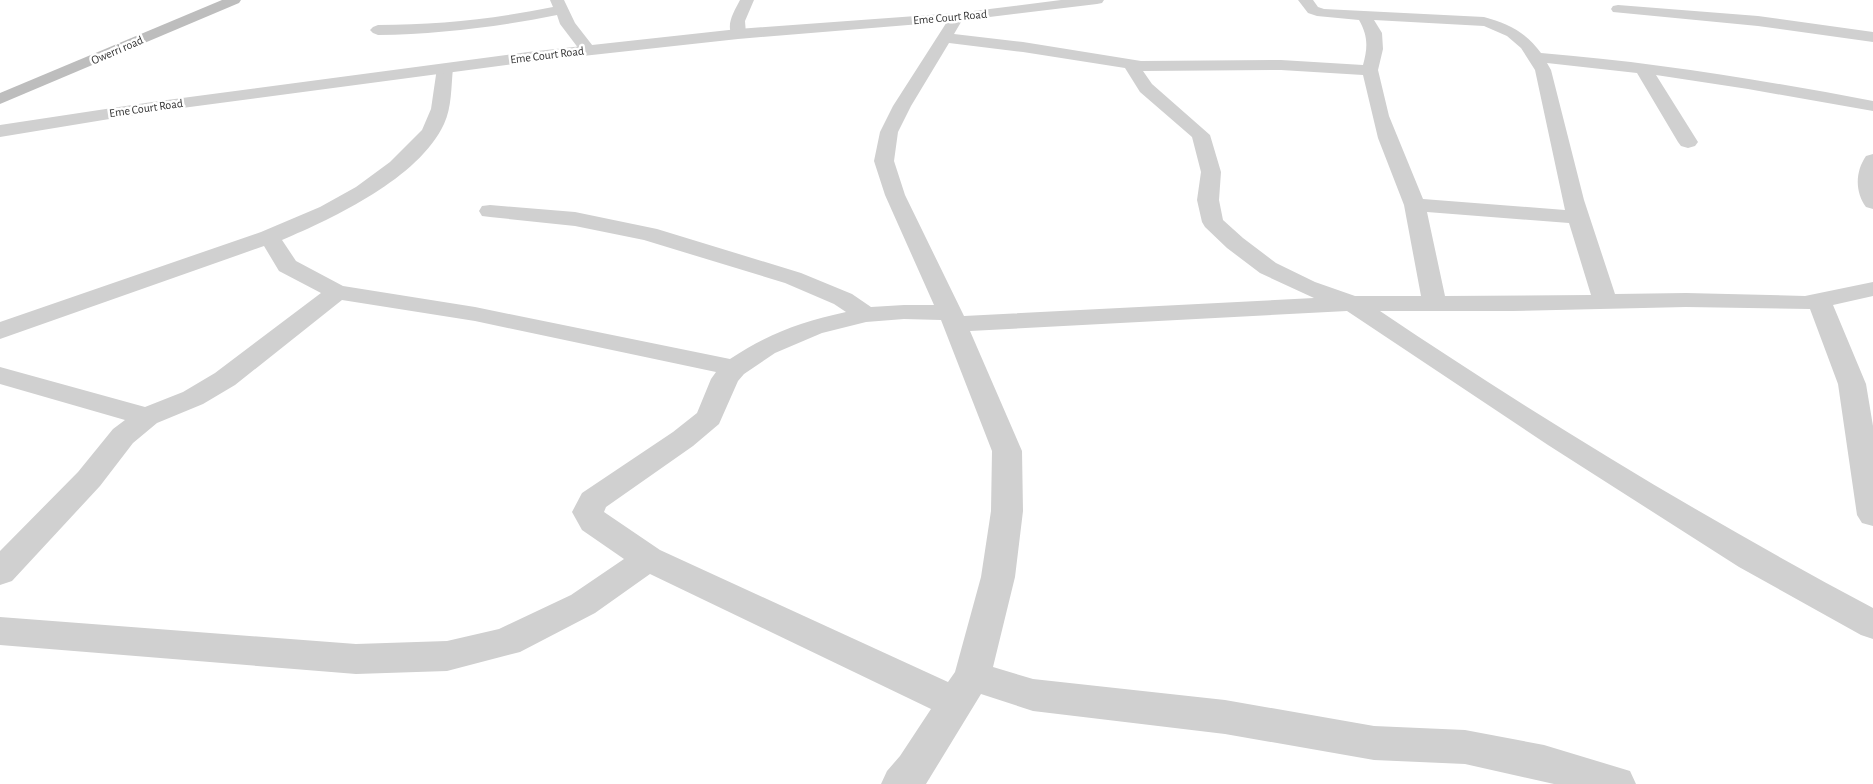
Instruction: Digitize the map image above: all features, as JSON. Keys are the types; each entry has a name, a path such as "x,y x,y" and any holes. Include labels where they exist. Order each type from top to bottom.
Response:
{"main road":[{"name":"Owerri road","path":"0,99 234,0"}],"street":[{"path":"738,34 737,20 747,0"},
{"name":"Eme Court Road","path":"0,131 152,107 588,50 738,34 951,28 1097,0"},
{"path":"1305,0 1313,10 1322,13 1365,17 1463,20 1496,24 1522,39 1543,70 1579,217 1605,302"},
{"path":"378,30 420,30 506,21 559,5 568,24 588,50"},
{"path":"1618,10 1758,21 1873,37"},
{"path":"1365,17 1374,33 1376,50 1370,70 1386,138 1415,205 1434,303"},
{"path":"901,784 914,769 964,690 998,577 1007,511 1007,451 953,318 895,195 884,161 889,132 902,106 951,28 1023,47 1130,64 1174,67 1281,65 1370,70"},
{"path":"1536,57 1643,68 1790,90 1873,106"},
{"path":"1130,64 1146,88 1202,135 1211,172 1208,200 1213,222 1235,243 1268,268 1307,287 1352,303 1550,433 1743,553 1873,625"},
{"path":"0,331 269,237 304,223 355,198 394,172 422,143 437,121 445,68"},
{"path":"1643,68 1688,142"},
{"path":"1873,160 1867,175 1873,202"},
{"path":"1415,205 1579,217"},
{"path":"490,210 575,219 649,234 793,278 843,299 866,315"},
{"path":"269,237 288,266 337,292 475,314 735,368"},
{"path":"1616,784 1544,763 1465,747 1374,743 1225,717 1033,695 964,690 648,559 593,522 588,512 593,501 683,439 709,418 725,379 735,368 766,347 814,327 866,315 904,312 953,318 1352,303 1686,300 1792,303 1873,289"},
{"path":"0,572 89,479 123,436 147,417 193,398 226,379 337,292"},
{"path":"1818,300 1852,384 1873,515"},
{"path":"0,374 147,417"},
{"path":"0,631 356,659 448,656 507,642 583,604 648,559"}]}
